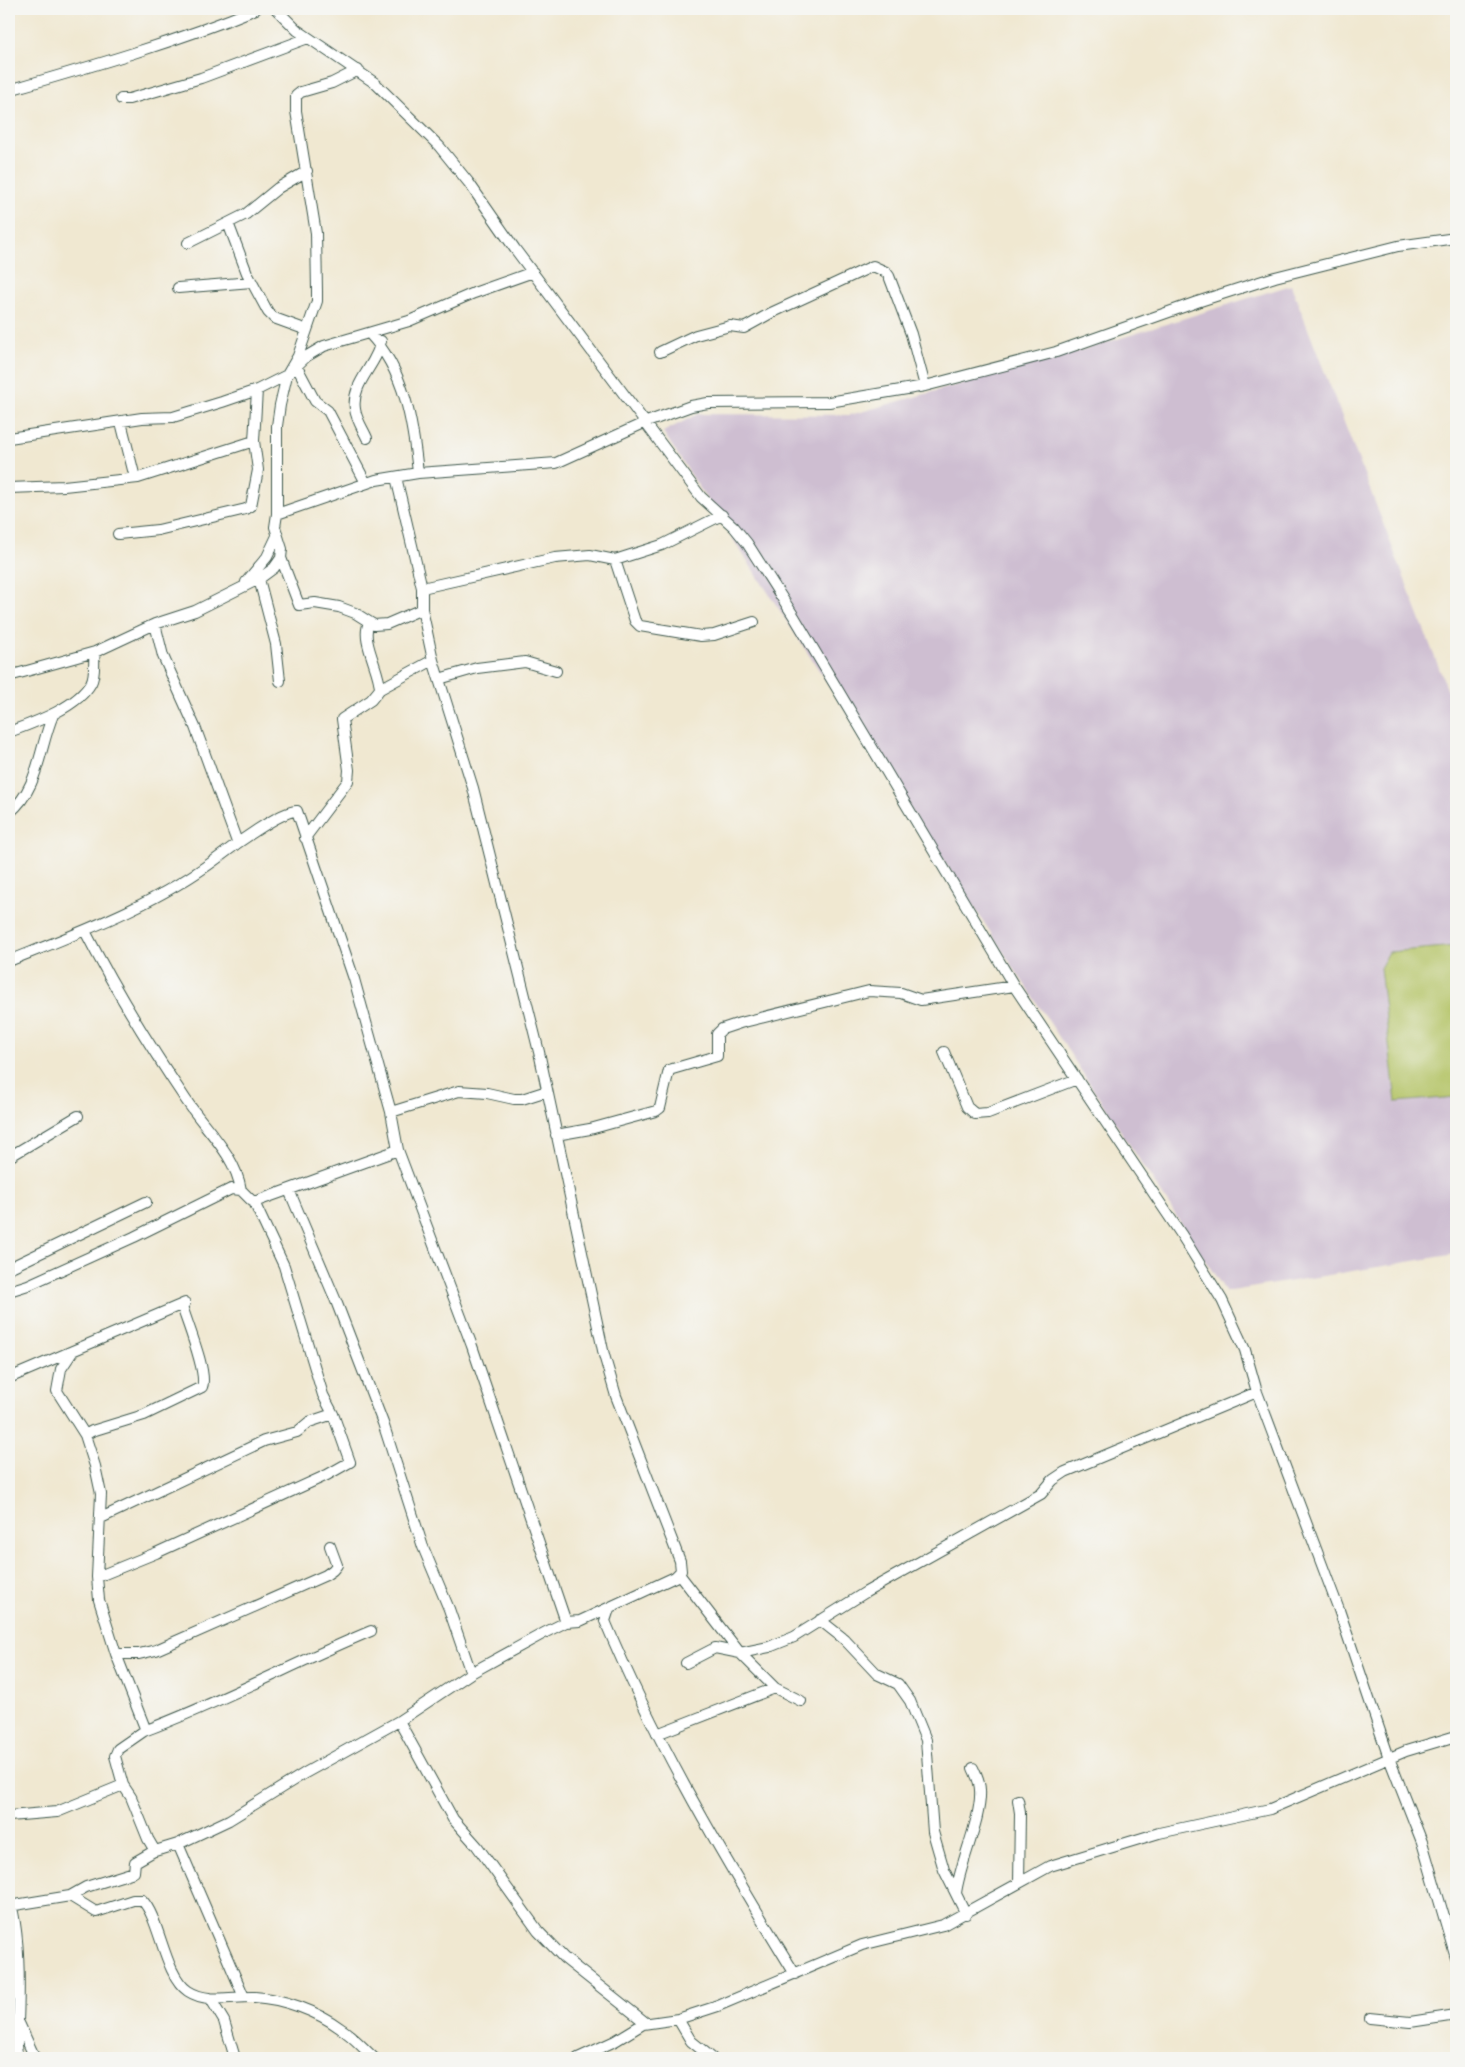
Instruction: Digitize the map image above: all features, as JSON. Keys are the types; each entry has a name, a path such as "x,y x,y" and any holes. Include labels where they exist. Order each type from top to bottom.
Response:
{"street":[{"path":"9,90 118,59 212,27 256,9"},
{"path":"276,9 308,38 358,70 382,89 438,146 469,183 644,423 700,496 722,515 747,543 795,618 1014,986 1216,1287 1245,1350 1257,1392 1339,1610 1389,1758 1422,1842 1456,1958"},
{"path":"121,99 201,78 308,38"},
{"path":"358,70 332,83 301,92 296,96 296,111 316,233 317,301 298,356 287,375 277,426 277,536 282,549 281,558 299,605 315,603 339,607 355,613 369,623 387,624 422,609"},
{"path":"188,242 246,214 278,188 307,171"},
{"path":"228,223 252,282 274,318 307,330"},
{"path":"276,514 366,483 418,473 548,465 564,460 644,423 691,406 708,404 829,402 925,386 1056,352 1197,302 1275,277 1398,246 1456,238"},
{"path":"660,352 696,335 730,326 744,328 771,312 873,266 886,272 889,276 911,334 925,386"},
{"path":"9,438 180,415 257,390 287,375 315,350 347,338 383,330 474,293 533,272"},
{"path":"178,288 252,282"},
{"path":"367,438 356,415 355,398 359,385 377,356 383,330"},
{"path":"369,333 380,345 405,395 415,440 418,473"},
{"path":"297,367 315,401 328,411 366,483"},
{"path":"118,534 158,530 249,507 252,504 258,470 254,441 257,390"},
{"path":"121,422 135,478"},
{"path":"9,488 64,486 135,478 254,441"},
{"path":"35,2058 13,2009 16,1935 10,1903 70,1896 86,1887 134,1872 135,1862 154,1851 178,1844 229,1820 305,1773 399,1721 471,1673 566,1622 580,1621 679,1574 681,1571 680,1561 616,1396 604,1355 547,1091 473,788 433,660 422,609 422,588 396,477"},
{"path":"422,588 555,558 590,555 614,560 662,546 722,515"},
{"path":"243,585 264,562 277,536"},
{"path":"9,676 95,652 155,624 194,611 243,585 259,579 274,568 281,558"},
{"path":"614,560 634,621 640,626 701,636 754,622"},
{"path":"259,579 276,644 280,680"},
{"path":"369,623 367,628 368,641 380,689"},
{"path":"155,624 163,656 195,727 237,842"},
{"path":"9,732 53,715 87,688 91,682 95,652"},
{"path":"305,838 348,781 349,770 342,719 371,700 380,689 433,660"},
{"path":"439,679 477,668 525,662 541,665 556,671"},
{"path":"9,813 21,801 33,780 53,715"},
{"path":"9,961 86,931 182,882 237,842 295,810 299,814 305,838 354,980 391,1112 398,1150 472,1346 566,1622"},
{"path":"86,931 131,1017 186,1101 236,1169 241,1190 254,1202 284,1266 323,1395 333,1414 350,1460 347,1465 156,1553 97,1577"},
{"path":"556,1135 590,1129 656,1111 660,1108 669,1070 717,1056 718,1034 722,1029 740,1023 869,991 901,993 921,1000 1014,986"},
{"path":"944,1052 967,1107 975,1114 988,1113 1077,1079"},
{"path":"391,1112 459,1092 487,1092 514,1099 522,1099 547,1091"},
{"path":"9,1156 78,1116"},
{"path":"254,1202 398,1150"},
{"path":"9,1291 28,1286 231,1190 241,1190"},
{"path":"288,1190 336,1301 383,1423 423,1547 449,1609 471,1673"},
{"path":"9,1268 146,1202"},
{"path":"9,1378 185,1303 182,1306 204,1382 199,1390 169,1404 85,1435"},
{"path":"73,1350 61,1369 57,1390 85,1435 96,1466 101,1494 97,1577 102,1610 116,1654 145,1725 144,1731"},
{"path":"686,1663 715,1648 740,1653 769,1647 794,1637 866,1592 1041,1494 1053,1480 1065,1472 1257,1392"},
{"path":"101,1518 264,1441 297,1432 309,1422 333,1414"},
{"path":"116,1654 139,1654 156,1650 326,1575 334,1570 337,1564 330,1546"},
{"path":"679,1574 740,1653 775,1688 800,1701"},
{"path":"609,1608 605,1621 657,1734 704,1824 795,1974"},
{"path":"820,1620 844,1639 878,1675 890,1678 898,1684 910,1701 926,1740 933,1832 942,1863 966,1914"},
{"path":"154,1851 131,1797 123,1785 116,1752 144,1731 246,1690 328,1649 371,1631"},
{"path":"657,1734 775,1688"},
{"path":"399,1721 453,1819 477,1846 538,1931 570,1964 646,2023"},
{"path":"578,2058 615,2041 646,2023 678,2019 718,2006 862,1945 928,1929 966,1914 1050,1866 1158,1833 1270,1808 1389,1758 1456,1736"},
{"path":"956,1894 960,1870 977,1815 980,1796 979,1783 973,1768"},
{"path":"9,1816 57,1812 123,1785"},
{"path":"1018,1800 1020,1814 1019,1883"},
{"path":"178,1844 244,1997"},
{"path":"70,1896 96,1912 133,1900 144,1902 182,1986 197,1996 210,1998 244,1997 279,2001 312,2012 341,2028 374,2058"},
{"path":"210,1998 224,2021 235,2058"},
{"path":"1370,2018 1410,2022 1456,2016"},
{"path":"678,2019 691,2041 712,2058"},
{"path":"16,2058 19,2023"}],"shaded area":[{"path":"1291,285 1451,699 1456,698 1456,1254 1226,1292 663,432 698,414 850,415 1089,348"}],"green space":[{"path":"1456,946 1456,1097 1396,1102 1380,968 1389,952"}]}
